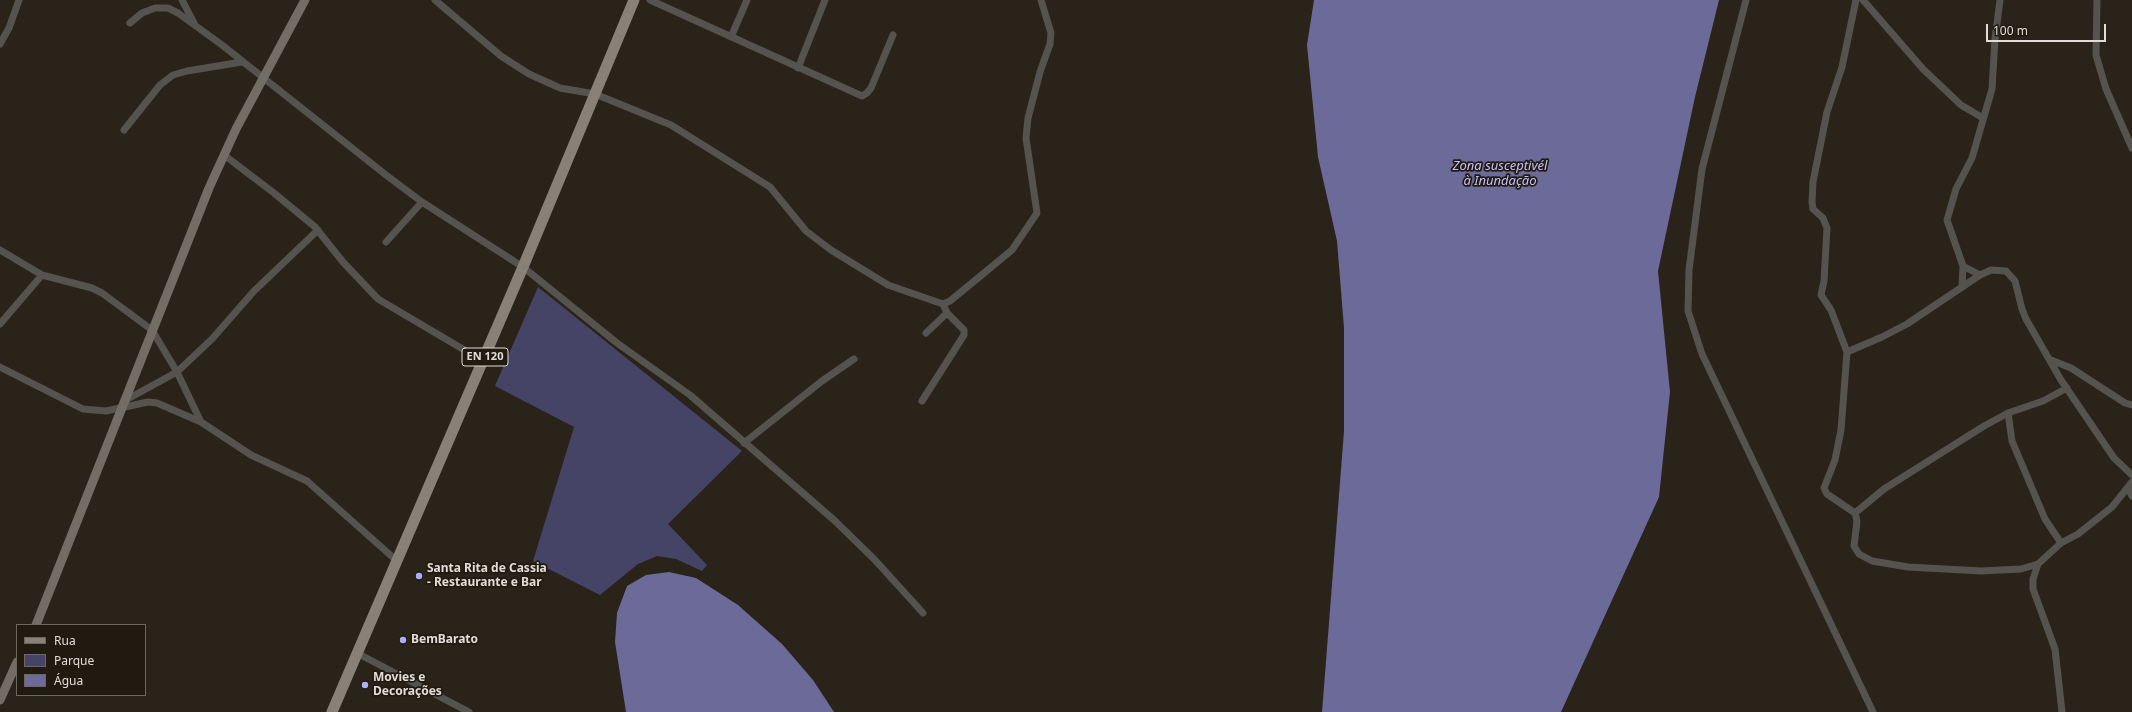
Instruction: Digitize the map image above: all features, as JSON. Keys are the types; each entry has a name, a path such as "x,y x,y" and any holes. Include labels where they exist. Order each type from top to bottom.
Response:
{"main road":[{"name":"EN 120","path":"332,712 523,267 634,0"}],"street":[{"path":"0,44 9,28 19,0"},
{"path":"182,0 197,28"},
{"path":"36,624 152,330 224,155 236,129 306,0"},
{"path":"435,0 501,56 529,74 560,88 595,94 665,123 746,170 776,192 806,231 831,250 880,281 943,304 950,301 1012,250 1037,213 1026,138 1028,118 1040,72 1050,44 1051,33 1041,0"},
{"path":"650,0 862,96 871,88 893,34"},
{"path":"731,37 747,0"},
{"path":"798,68 825,0"},
{"path":"1746,0 1702,169 1689,270 1688,311 1702,354 1873,712"},
{"path":"1856,0 1842,67 1826,117 1813,182 1812,202 1813,209 1823,218 1826,228 1824,281 1821,296 1831,310 1847,352 1841,430 1835,460 1824,488 1827,494 1855,513 1857,521 1854,546 1859,554 1872,561 1908,567 1981,571 2021,569 2038,564 2061,543 2078,534 2112,507 2130,485"},
{"path":"1863,0 1923,69 1961,105 1983,118"},
{"path":"1962,287 1963,266 1947,220 1956,189 1972,158 1982,129 1983,118 1992,89 1995,39 2000,0"},
{"path":"2097,0 2096,55 2106,89 2132,148"},
{"path":"130,22 142,13 155,8 168,8 222,45 376,168 422,202 523,267 617,343 690,395 854,540 875,560 923,612"},
{"path":"124,130 160,85 173,75 186,71 242,62"},
{"path":"224,155 274,193 318,230 343,262 378,300 483,361"},
{"path":"386,242 422,202"},
{"path":"0,367 83,409 106,411 123,404 177,372 212,339 254,291 318,230"},
{"path":"0,250 42,275 92,288 102,293 152,330 177,372 201,422"},
{"path":"1963,266 1980,275"},
{"path":"1847,352 1907,324 1980,275 1999,269 2006,270 2015,281 2024,314 2084,417 2114,458 2132,475"},
{"path":"0,324 42,275"},
{"path":"922,401 964,335 964,330 947,313 943,304"},
{"path":"926,333 947,313"},
{"path":"744,443 822,381 854,359"},
{"path":"2051,360 2071,368 2125,403 2132,405"},
{"path":"1855,513 1884,489 1984,426 2008,413 2043,401 2067,388"},
{"path":"123,404 148,402 157,403 201,422 251,455 299,476 307,481 397,561"},
{"path":"2008,413 2012,441 2045,519 2061,543"},
{"path":"2130,485 2132,496"},
{"path":"2038,564 2033,579 2033,589 2055,649 2062,712"},
{"path":"357,653 469,712"},
{"path":"0,700 16,664"}],"green space":[{"path":"538,287 742,451 668,524 707,565 702,571 676,559 657,556 638,564 600,595 533,561 574,427 495,386"}],"water":[{"name":"Zona susceptivél à Inundação","path":"1314,0 1719,0 1695,97 1658,271 1670,392 1659,497 1561,712 1322,712 1344,431 1344,328 1337,241 1318,157 1307,45"},
{"path":"669,572 696,578 738,605 782,644 813,680 834,712 626,712 615,642 617,613 627,586 646,575"}],"place":[{"name":"Santa Rita de Cassia - Restaurante e Bar","path":"419,576"},
{"name":"BemBarato","path":"403,640"},
{"name":"Movies e Decorações","path":"365,685"}]}
